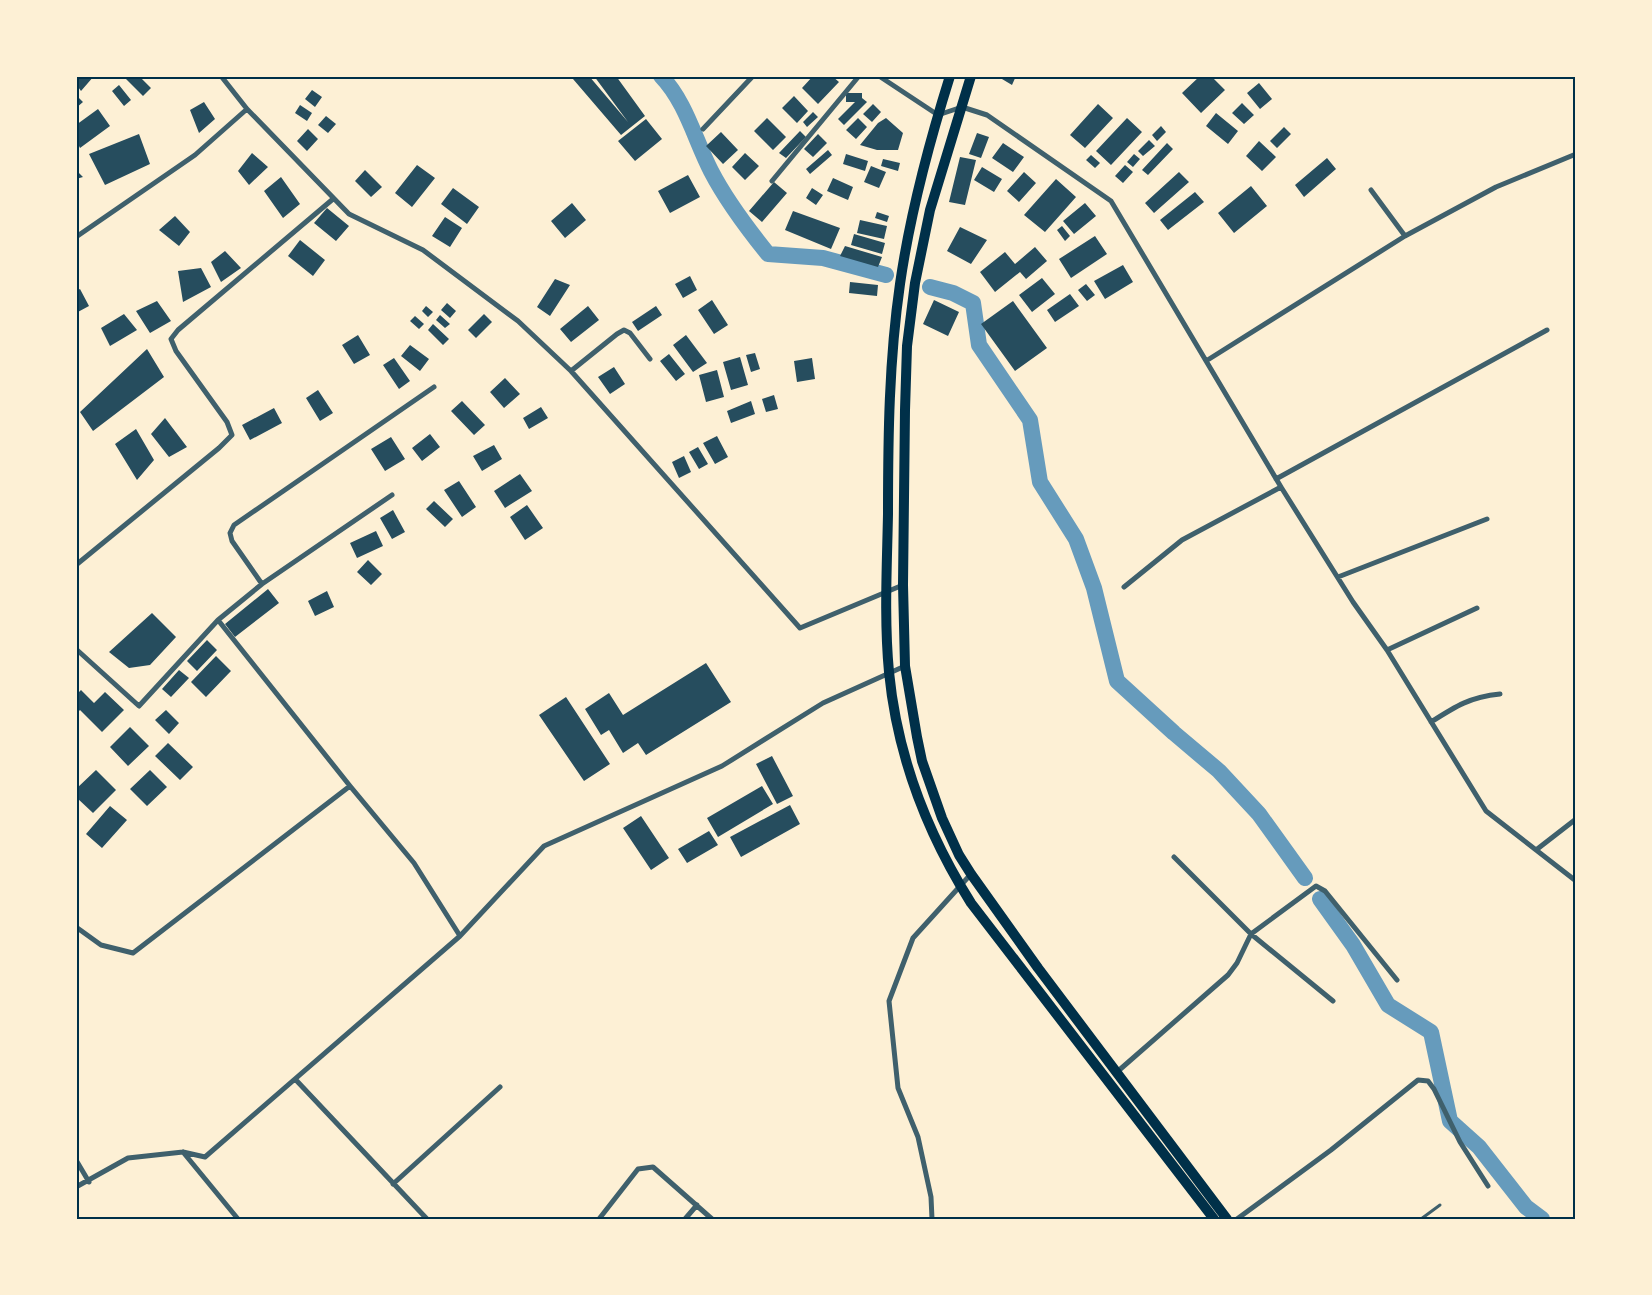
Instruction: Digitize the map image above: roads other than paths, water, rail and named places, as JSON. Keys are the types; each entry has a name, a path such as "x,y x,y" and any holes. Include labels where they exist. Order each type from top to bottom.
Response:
{"highway":[{"path":"950,76 915,206 900,284 892,345 889,430 887,638 889,673 902,743 918,799 960,885 984,921 1214,1219"},
{"path":"971,76 930,210 911,312 908,346 905,410 903,585 905,666 910,706 922,761 942,818 970,874 1038,968 1227,1219"}],"street":[{"path":"222,76 247,109 349,214 423,250 518,321 571,371 800,628 903,585"},
{"path":"703,129 752,76"},
{"path":"772,180 859,76"},
{"path":"878,76 938,115 962,107 987,115 1111,201 1281,487 1353,602 1387,650 1486,811 1576,881"},
{"path":"76,237 195,155 247,109"},
{"path":"1206,360 1405,236 1496,186 1576,154"},
{"path":"1371,190 1405,236"},
{"path":"76,565 219,448 232,435 227,422 176,351 171,339 178,330 333,199"},
{"path":"571,371 624,330 630,333 650,359"},
{"path":"1276,478 1547,330"},
{"path":"262,584 232,541 230,533 234,526 434,387"},
{"path":"1124,587 1182,540 1281,487"},
{"path":"76,649 139,706 218,620 262,584 392,494"},
{"path":"1338,577 1487,518"},
{"path":"1387,650 1477,608"},
{"path":"218,620 414,863 460,936"},
{"path":"76,1187 128,1158 183,1152 205,1157 460,936 544,846 722,766 823,703 905,666"},
{"path":"1431,722 1468,700 1485,695 1500,694"},
{"path":"76,927 101,945 133,953 350,786"},
{"path":"1536,850 1576,818"},
{"path":"1174,856 1251,934 1333,1001"},
{"path":"932,1219 931,1197 918,1137 898,1088 889,1001 913,938 970,874"},
{"path":"1117,1072 1228,975 1251,934 1316,886 1320,886 1325,890 1397,980"},
{"path":"295,1079 427,1219"},
{"path":"1237,1219 1331,1150 1418,1080 1428,1081 1434,1089 1460,1142 1488,1186"},
{"path":"393,1184 500,1087"},
{"path":"183,1152 238,1219"},
{"path":"76,1160 88,1182"},
{"path":"599,1219 638,1169 653,1167 712,1219"},
{"path":"685,1219 697,1205"}],"lane":[{"path":"1421,1219 1440,1205"}],"waterway":[{"path":"661,76 670,86 684,109 705,159 723,193 768,254 823,258 886,275"},
{"path":"930,287 953,293 973,303 979,345 1030,420 1040,482 1076,539 1094,588 1117,681 1219,771 1259,814 1305,878"},
{"path":"1320,899 1353,945 1388,1005 1431,1032 1450,1121 1479,1147 1526,1207 1542,1219"}]}
